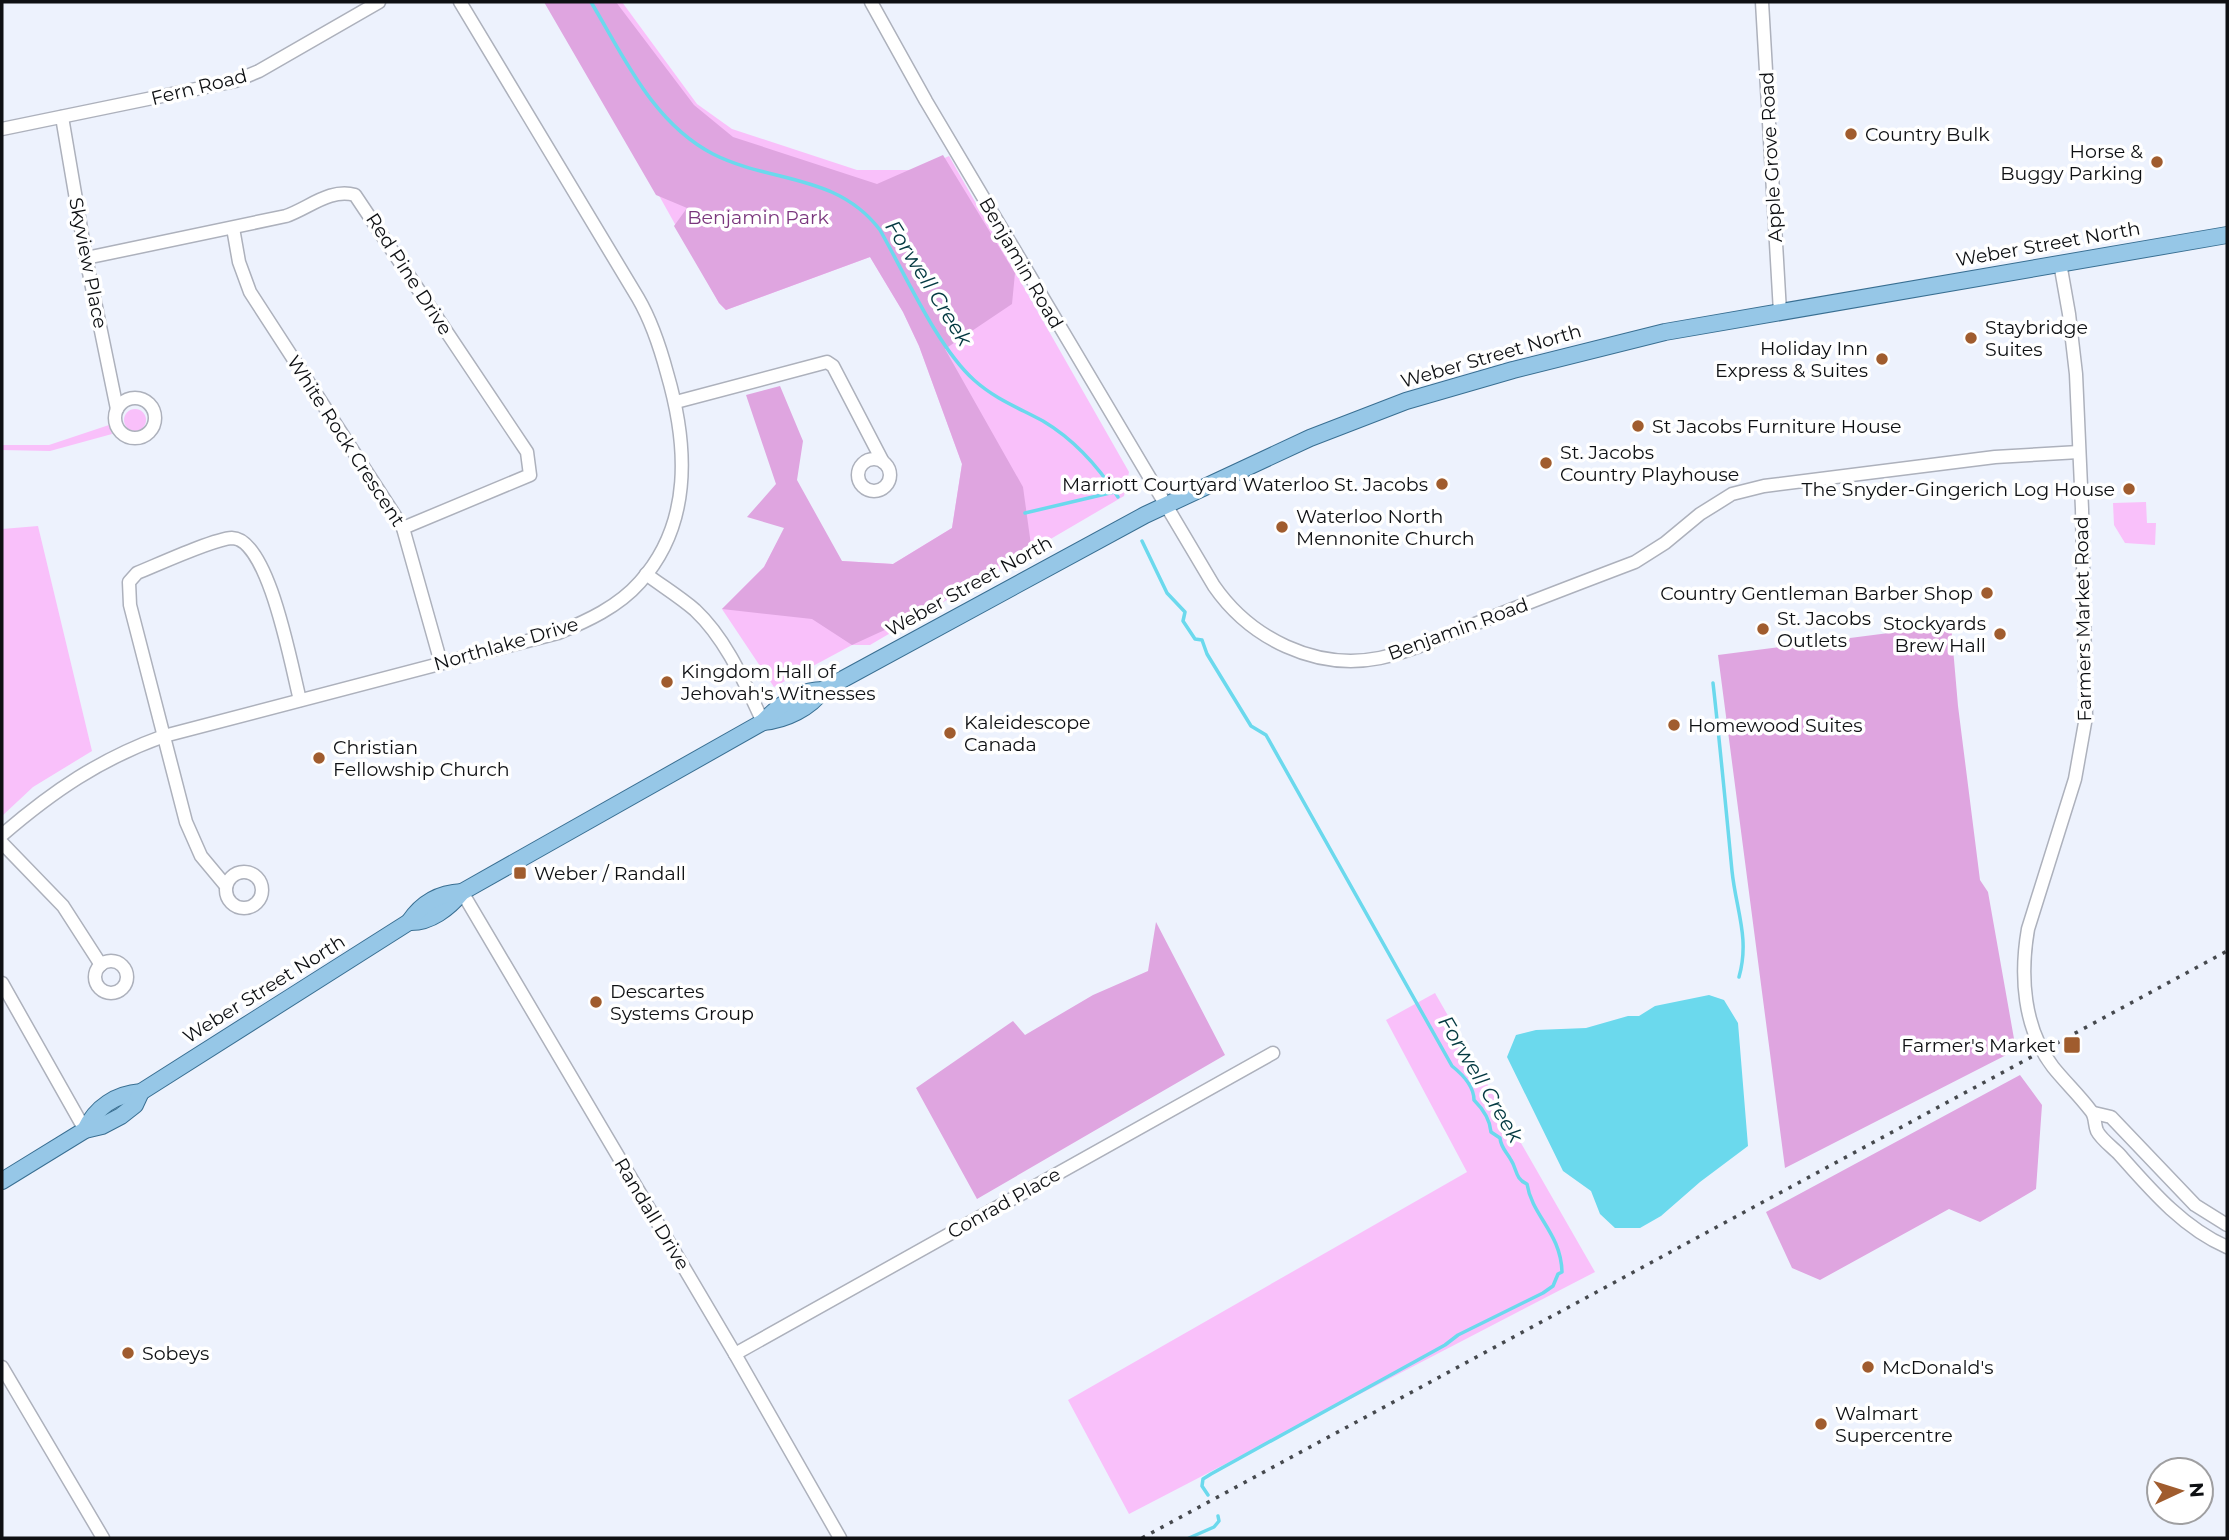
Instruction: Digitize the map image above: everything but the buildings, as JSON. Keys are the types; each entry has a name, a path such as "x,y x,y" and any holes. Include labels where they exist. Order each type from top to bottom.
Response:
{"main road":[{"name":"Weber Street North","path":"2,1181 85,1130 102,1126 121,1116 135,1105 141,1092 409,922 416,911 429,902 444,894 462,892 763,722 776,721 792,714 813,702 823,690 1027,577 1164,505 1310,438 1406,401 1665,331 2227,236"}],"street":[{"name":"Fern Road","path":"2,129 234,81 259,71 379,2"},
{"name":"Northlake Drive","path":"2,835 36,806 82,774 127,750 164,736 558,633 582,623 624,596 646,574 663,546 681,495 682,448 676,402 654,329 460,2"},
{"name":"Benjamin Road","path":"871,2 926,101 1164,505 1222,598 1258,631 1311,656 1332,660 1362,660 1393,655 1635,562 1665,543 1700,513 1732,494 1764,486 1972,459 2079,452"},
{"name":"Apple Grove Road","path":"1762,2 1780,312"},
{"name":"Skyview Place","path":"62,117 86,258 117,409"},
{"name":"Red Pine Drive","path":"86,258 286,216 334,194 344,192 355,195 527,452 530,475 403,528"},
{"name":"White Rock Crescent","path":"233,228 239,262 250,292 403,528 441,663"},
{"name":"Farmers Market Road","path":"2060,263 2076,374 2087,671 2086,717 2075,779 2028,929 2023,974 2030,1020 2042,1051 2094,1113 2098,1131 2170,1209 2198,1231 2227,1247"},
{"path":"676,402 827,362 833,366 883,462"},
{"path":"226,886 201,856 186,822 130,605 129,582 137,573 231,538 240,539 252,550 266,576 300,700"},
{"path":"646,574 688,604 706,621 730,656 763,722"},
{"path":"2,843 63,906 101,965"},
{"name":"Randall Drive","path":"462,892 735,1354 840,1538"},
{"path":"2,983 85,1130"},
{"name":"Conrad Place","path":"735,1354 1273,1053"},
{"name":"Farmers Market Road","path":"2094,1113 2111,1117 2195,1205 2227,1226"},
{"path":"2,1367 103,1538"}],"green space":[{"name":"Benjamin Park","path":"544,2 616,2 694,105 733,137 877,184 943,155 1015,273 1012,304 945,349 1023,487 1031,545 924,612 852,645 812,619 722,609 764,567 784,528 747,517 776,484 746,395 780,386 803,441 797,480 842,561 893,564 952,528 962,464 919,346 903,312 870,257 726,310 719,303 674,226 687,208 656,195"},
{"name":"Benjamin Park","path":"551,2 622,2 697,104 732,129 857,170 918,170 949,156 1129,472 1124,496 870,645 852,645 774,687 722,609 764,567 785,528 842,561 893,564 952,528 962,464 919,346 903,312 870,257 726,310 719,303"},
{"path":"131,409 139,409 146,416 146,424 139,431 131,431 124,424 124,416"},
{"path":"109,425 112,434 50,451 2,450 2,445 49,445"},
{"path":"2146,502 2147,523 2156,523 2155,545 2125,543 2114,525 2113,503"},
{"path":"38,526 92,751 33,787 2,816 2,529"},
{"path":"1951,625 1958,706 1980,880 1988,892 2016,1050 1785,1168 1718,655"},
{"path":"1156,922 1225,1055 977,1199 916,1088 1013,1021 1025,1035 1093,995 1148,971"},
{"path":"1435,993 1595,1272 1129,1514 1068,1400 1467,1172 1386,1020"},
{"path":"2020,1075 2042,1105 2036,1189 1980,1222 1949,1209 1820,1280 1792,1268 1766,1212"}],"water":[{"path":"1709,995 1724,1000 1738,1023 1748,1146 1661,1216 1640,1228 1615,1228 1600,1214 1591,1191 1563,1171 1507,1057 1516,1035 1536,1030 1586,1028 1628,1016 1639,1016 1655,1006"}],"waterway":[{"name":"Forwell Creek","path":"591,2 628,66 673,125 713,154 823,189 844,198 863,212 880,230 935,330 961,366 990,393 1043,421 1076,445 1118,497"},
{"name":"Forwell Creek","path":"1025,513 1114,492"},
{"name":"Forwell Creek","path":"1142,541 1167,593 1185,612 1183,621 1195,639 1202,640 1207,654 1251,726 1266,735 1452,1066 1470,1085 1474,1100 1483,1110 1491,1132 1500,1138 1518,1177 1527,1184 1534,1206 1557,1246 1562,1272 1558,1274 1553,1286 1543,1293 1458,1335 1445,1345 1203,1479 1202,1486 1208,1495"},
{"path":"1713,683 1732,871 1743,937 1739,977"},
{"name":"Forwell Creek","path":"1189,1538 1214,1527 1219,1521 1218,1516"}],"railway":[{"path":"1142,1538 2227,951"}],"place":[{"name":"Country Bulk","path":"1851,134"},
{"name":"Horse & Buggy Parking","path":"2157,162"},
{"name":"Staybridge Suites","path":"1971,338"},
{"name":"Holiday Inn Express & Suites","path":"1882,359"},
{"name":"St Jacobs Furniture House","path":"1638,426"},
{"name":"St. Jacobs Country Playhouse","path":"1546,463"},
{"name":"Marriott Courtyard Waterloo St. Jacobs","path":"1442,484"},
{"name":"The Snyder-Gingerich Log House","path":"2129,489"},
{"name":"Waterloo North Mennonite Church","path":"1282,527"},
{"name":"Country Gentleman Barber Shop","path":"1987,593"},
{"name":"St. Jacobs Outlets","path":"1763,629"},
{"name":"Stockyards Brew Hall","path":"2000,634"},
{"name":"Kingdom Hall of Jehovah's Witnesses","path":"667,682"},
{"name":"Homewood Suites","path":"1674,725"},
{"name":"Kaleidescope Canada","path":"950,733"},
{"name":"Christian Fellowship Church","path":"319,758"},
{"name":"Weber / Randall","path":"520,873"},
{"name":"Descartes Systems Group","path":"596,1002"},
{"name":"Farmer's Market","path":"2072,1045"},
{"name":"Sobeys","path":"128,1353"},
{"name":"McDonald's","path":"1868,1367"},
{"name":"Walmart Supercentre","path":"1821,1424"}]}
